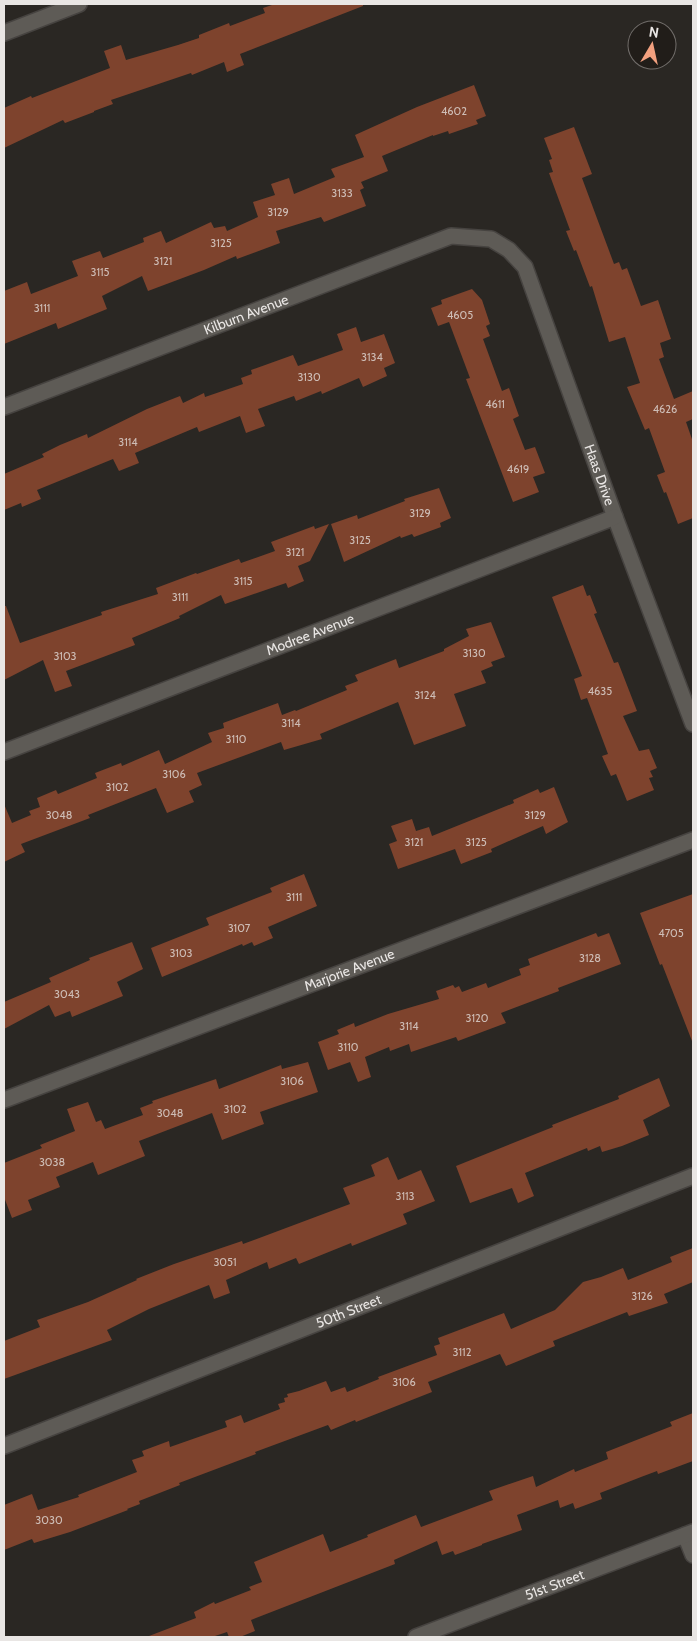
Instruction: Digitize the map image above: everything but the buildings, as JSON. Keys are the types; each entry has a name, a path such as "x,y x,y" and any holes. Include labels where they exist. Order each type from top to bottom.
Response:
{"street":[{"path":"4,34 79,4"},
{"name":"Kilburn Avenue","path":"4,407 451,236 490,239"},
{"name":"Haas Drive","path":"490,239 509,250 524,267 693,724"},
{"name":"Modree Avenue","path":"4,752 615,517"},
{"name":"Marjorie Avenue","path":"4,1100 693,840"},
{"name":"50th Street","path":"4,1446 693,1176"},
{"path":"689,1534 693,1555"},
{"name":"51st Street","path":"416,1637 689,1534"}]}
